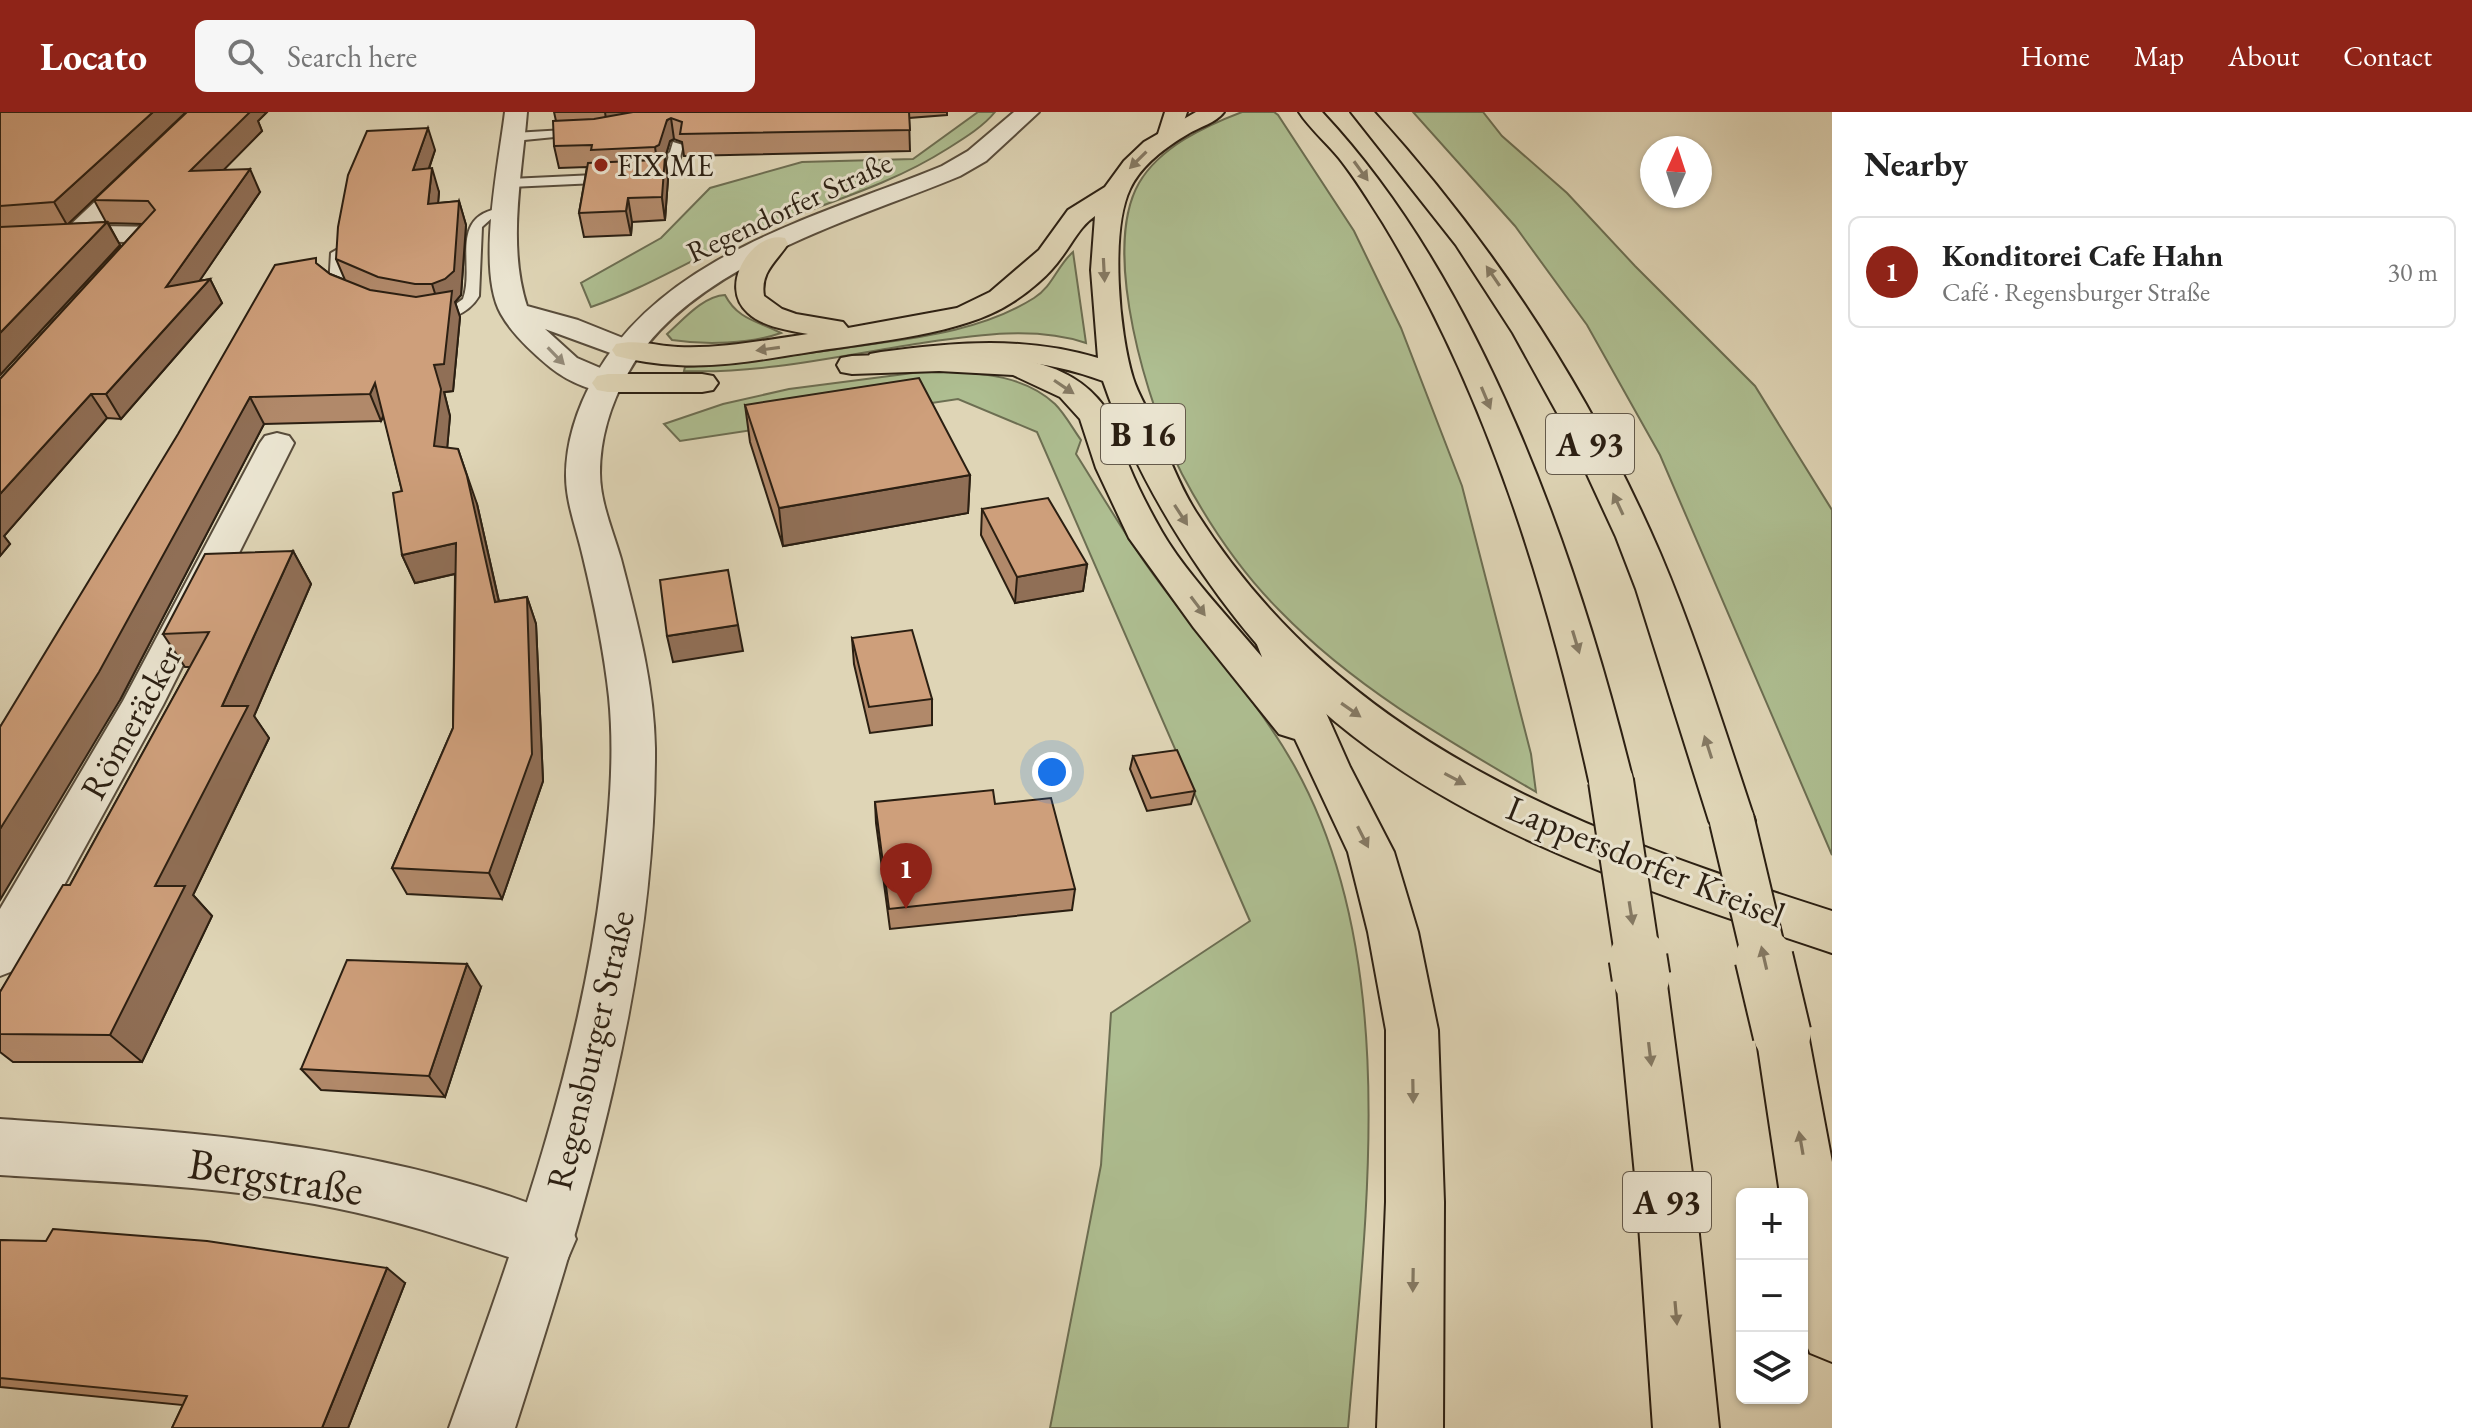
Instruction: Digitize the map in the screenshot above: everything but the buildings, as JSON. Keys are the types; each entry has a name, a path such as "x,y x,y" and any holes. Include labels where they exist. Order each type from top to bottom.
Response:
{"highway":[{"name":"Lappersdorfer Kreisel","path":"1213,112 1173,123 1127,171 1112,193 1103,246 1117,376 1177,510 1276,642 1339,702 1435,769 1553,832 1695,888 1832,932"},
{"name":"A 93","path":"1310,112 1356,165 1400,228 1458,334 1548,551 1592,694 1611,781 1641,977 1666,1196 1686,1428"},
{"name":"A 93","path":"1362,112 1401,154 1461,229 1562,389 1641,553 1676,646 1732,821 1782,1034 1832,1331"},
{"name":"B 16","path":"627,350 667,355 734,354 965,315 1000,298 1049,256 1077,216 1112,193"},
{"name":"B 16","path":"775,244 754,268 748,284 748,294 755,305 771,316 798,326 833,328 927,323"},
{"name":"B 16","path":"608,383 705,383 959,351 1009,348 1045,352 1081,361 1117,376"},
{"path":"852,365 939,362 1017,366 1048,377 1071,390 1095,417 1113,468 1147,538 1328,767"},
{"path":"1276,642 1328,767 1371,852 1393,932 1412,1030 1415,1202 1410,1428"}],"street":[{"path":"75,235 203,112"},
{"name":"Regendorfer Straße","path":"627,350 677,298 724,268 951,171 977,156 1028,112"},
{"path":"515,124 505,230 508,294 514,312 564,366 584,377 608,383"},
{"path":"45,237 150,233 99,290"},
{"path":"514,312 568,326 627,350"},
{"name":"Regensburger Straße","path":"482,1428 546,1239 585,1098 614,972 632,807 633,742 626,662 583,478 590,424 627,350"},
{"name":"Römeräcker","path":"0,954 142,705 277,443"},
{"name":"Bergstraße","path":"0,1147 179,1159 307,1174 416,1201 546,1239"}],"lane":[{"path":"515,124 595,131"},
{"path":"510,183 661,176 671,171 677,145"},
{"path":"417,315 450,314 468,303 472,296 475,227 480,218 488,214 507,212"},
{"path":"338,253 336,287 361,303"}],"green space":[{"path":"978,112 995,112 985,123 922,164 735,240 591,307 581,283 661,238 710,188 802,162 913,159"},
{"path":"1242,112 1274,112 1278,115 1354,231 1401,328 1462,486 1531,754 1536,792 1370,688 1338,664 1280,611 1214,529 1169,445 1155,410 1133,329 1124,248 1128,212 1139,183 1171,148 1199,131"},
{"path":"1413,112 1483,112 1502,136 1567,193 1755,386 1832,510 1832,855 1660,455 1587,325 1515,226"},
{"path":"1073,252 1086,343 1045,334 979,335 771,367 684,371 685,367 914,338 988,320 1034,298 1046,288"},
{"path":"725,295 742,315 781,333 713,343 672,340 667,334 701,304"},
{"path":"936,370 983,374 1014,381 1029,386 1059,408 1081,440 1076,454 1138,553 1279,740 1295,767 1329,842 1351,922 1364,1005 1368,1091 1362,1263 1348,1428 1050,1428 1101,1165 1111,1013 1250,921 1037,432 958,399 680,441 664,424 723,404 789,389"}],"place":[{"name":"FIX ME","path":"601,165"},
{"name":"Konditorei Cafe Hahn","path":"906,909"}]}
